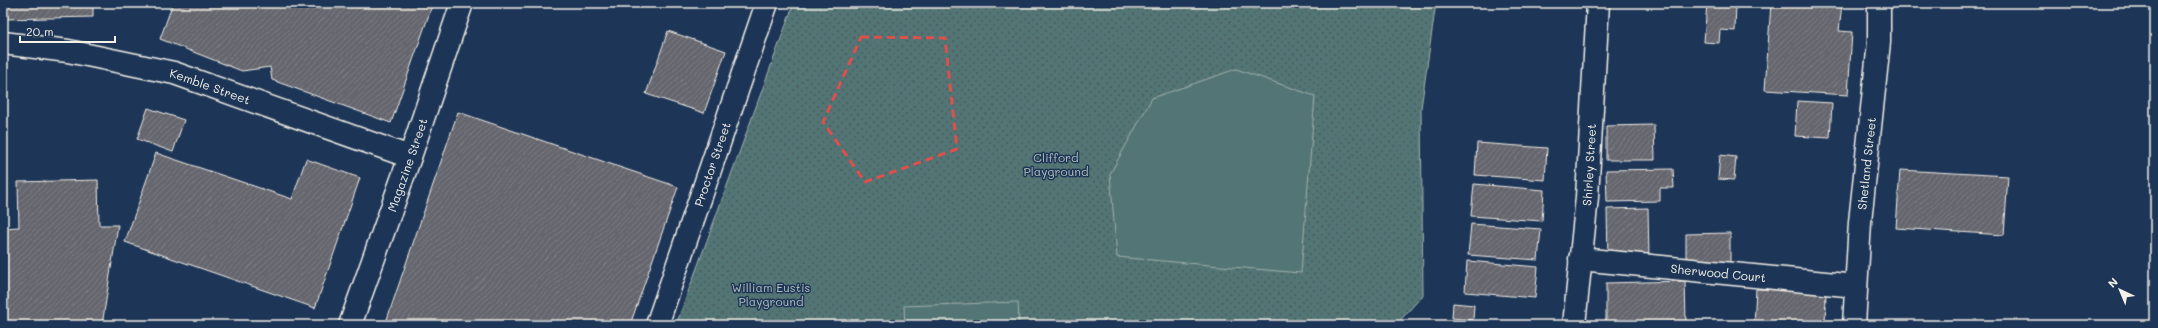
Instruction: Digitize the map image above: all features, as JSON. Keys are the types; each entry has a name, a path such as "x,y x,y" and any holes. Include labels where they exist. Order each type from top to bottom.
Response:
{"street":[{"name":"Magazine Street","path":"350,325 410,157 462,3"},
{"name":"Proctor Street","path":"657,325 767,3"},
{"name":"Shirley Street","path":"1574,325 1587,197 1598,3"},
{"name":"Shetland Street","path":"1854,325 1860,222 1879,42 1879,3"},
{"name":"Kemble Street","path":"3,43 68,51 174,73 410,157"},
{"name":"Sherwood Court","path":"1580,259 1856,286"}],"highlighted area":[{"path":"861,37 945,38 957,149 865,182 823,122"}],"green space":[{"name":"Clifford Playground","path":"794,3 1436,3 1421,108 1423,295 1396,325 676,325"},
{"path":"1236,69 1315,96 1301,273 1117,257 1110,174 1152,98"},
{"path":"1018,302 1019,325 905,325 904,306"}],"building":[{"path":"4,3 93,3 93,17 4,19"},
{"path":"173,3 433,3 391,123 272,80 270,67 242,71 160,39"},
{"path":"1707,3 1736,3 1735,31 1720,30 1719,43 1704,42"},
{"path":"1771,3 1842,3 1839,31 1852,32 1848,95 1765,90"},
{"path":"668,31 726,51 704,113 646,94"},
{"path":"1797,101 1832,103 1830,138 1795,136"},
{"path":"148,108 184,120 173,152 137,139"},
{"path":"458,112 678,187 630,325 385,325"},
{"path":"1654,125 1655,160 1606,160 1606,126"},
{"path":"1477,143 1547,148 1545,180 1475,175"},
{"path":"156,153 292,199 306,159 360,178 315,308 125,242"},
{"path":"1720,155 1736,157 1734,180 1718,179"},
{"path":"1673,169 1674,188 1660,188 1660,201 1607,202 1606,170"},
{"path":"1900,170 2008,176 2004,235 1896,228"},
{"path":"98,180 99,225 118,225 102,325 3,325 3,228 19,227 18,182"},
{"path":"1474,184 1544,190 1542,221 1471,216"},
{"path":"1648,208 1649,259 1608,260 1607,209"},
{"path":"1471,224 1541,229 1538,260 1468,255"},
{"path":"1730,233 1730,267 1686,268 1686,234"},
{"path":"1467,261 1538,267 1535,298 1465,292"},
{"path":"1685,281 1686,322 1606,323 1606,283"},
{"path":"1756,289 1826,292 1825,325 1754,325"},
{"path":"1453,303 1474,305 1473,320 1452,318"}],"park label":[{"name":"William Eustis Playground","path":"771,294"}]}
